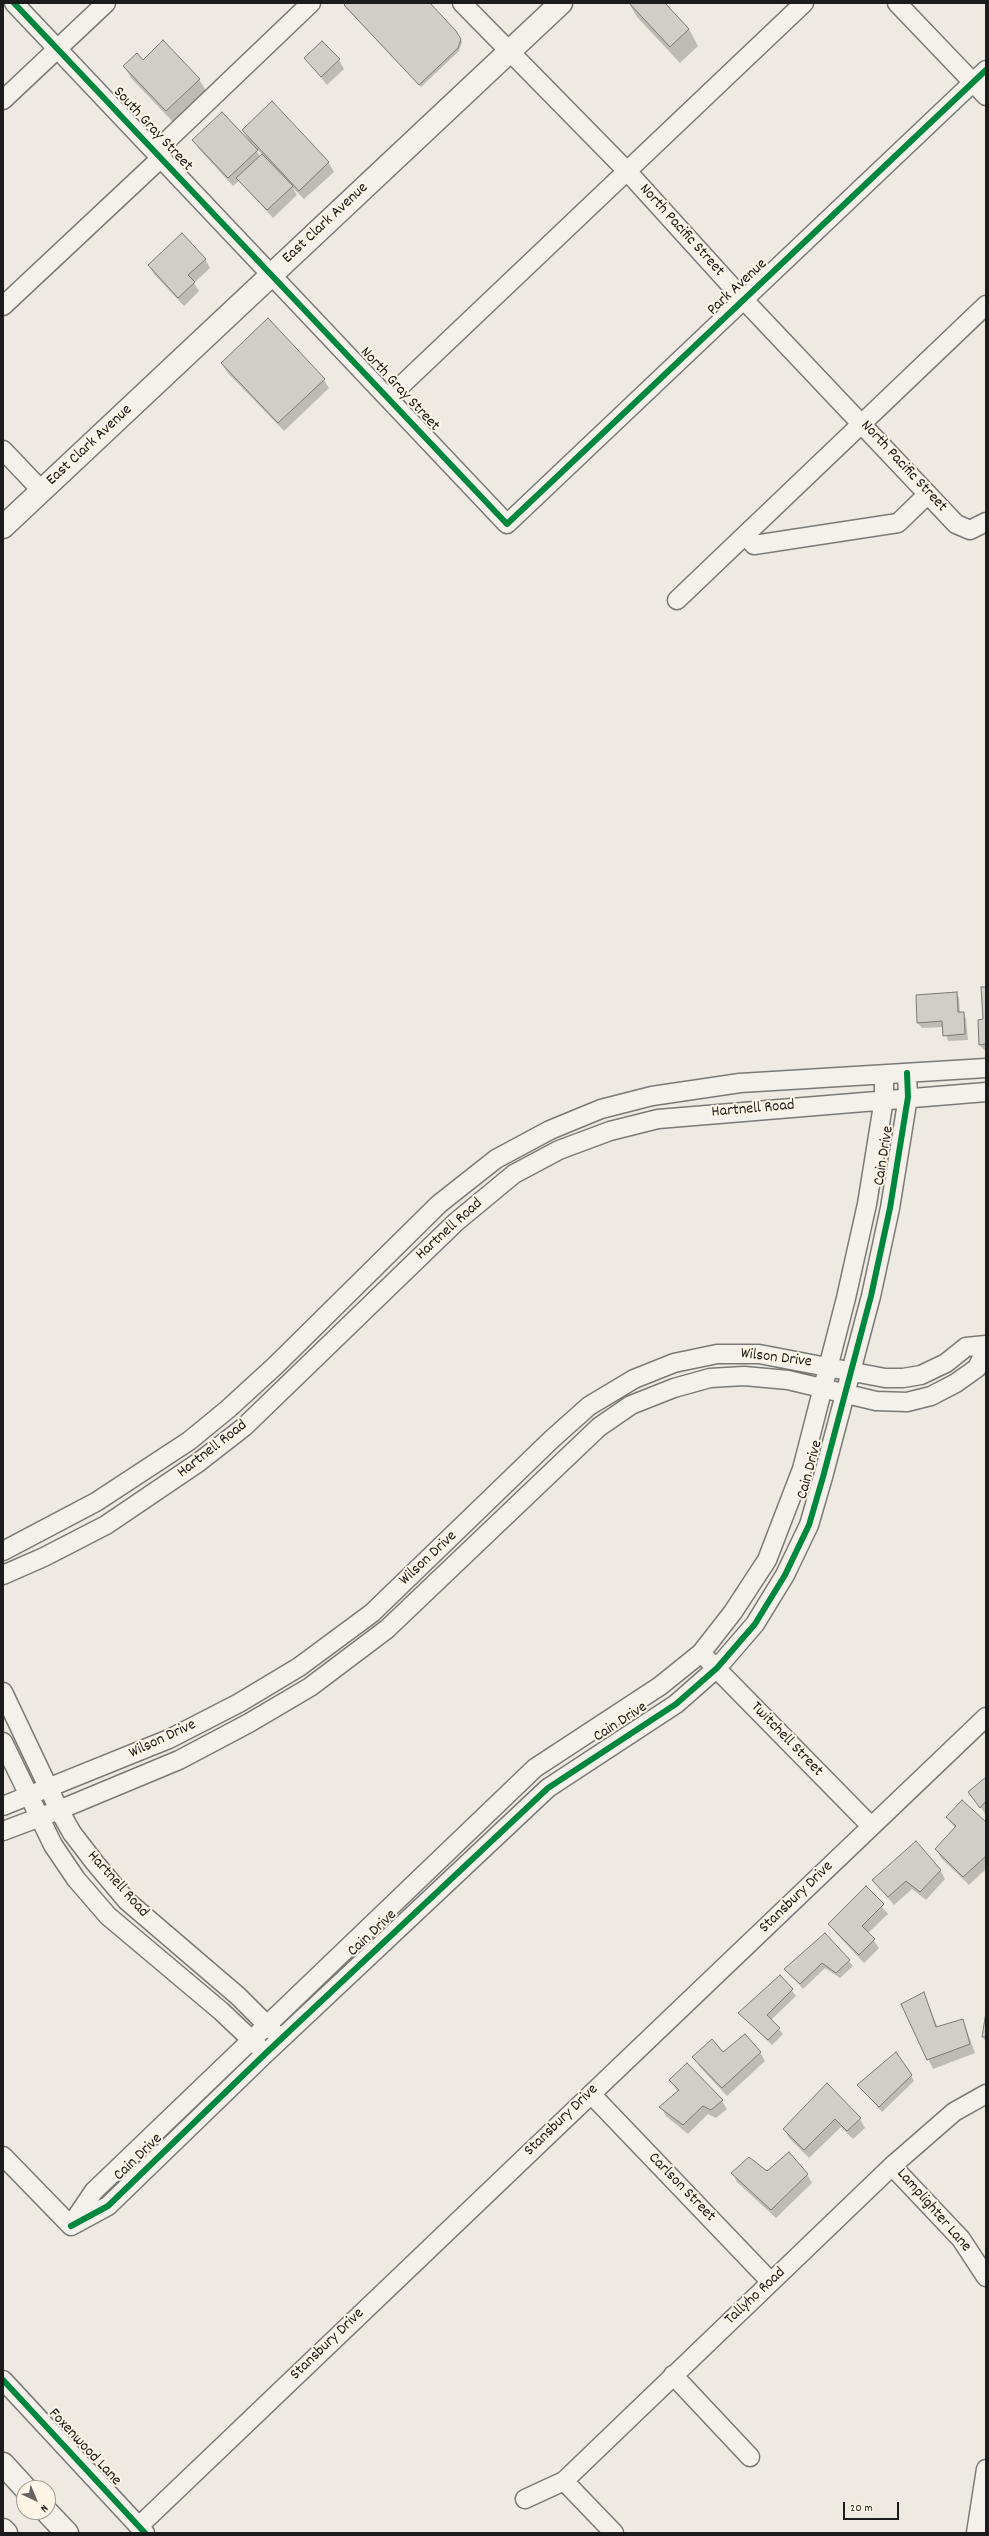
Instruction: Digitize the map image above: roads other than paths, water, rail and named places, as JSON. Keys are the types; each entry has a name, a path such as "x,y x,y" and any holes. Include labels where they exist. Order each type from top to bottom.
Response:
{"main road":[{"name":"East Clark Avenue","path":"3,528 561,3"},
{"path":"3,2464 18,2480"},
{"path":"55,2520 67,2533"},
{"path":"3,2530 6,2533"}],"street":[{"name":"South Gray Street","path":"14,3 272,275"},
{"path":"3,100 106,3"},
{"path":"3,306 311,3"},
{"name":"North Pacific Street","path":"462,3 508,52 627,171 744,300 956,524 978,526"},
{"path":"388,398 804,3"},
{"path":"897,3 980,76 986,96"},
{"name":"Park Avenue","path":"507,524 980,76"},
{"name":"North Gray Street","path":"272,275 507,524"},
{"path":"677,600 986,305"},
{"path":"3,450 42,491"},
{"path":"745,535 754,545 898,523 928,494"},
{"name":"Hartnell Road","path":"3,1551 96,1502 141,1474 223,1413 275,1366 439,1204 496,1159 550,1130 601,1109 652,1096 740,1083 986,1068"},
{"name":"Cain Drive","path":"71,2226 108,2206 265,2054 548,1788 676,1704 717,1668 755,1624 785,1575 809,1525 852,1371 890,1208 908,1097 907,1073"},
{"name":"Cain Drive","path":"71,2226 94,2191 250,2039 535,1768 660,1686 702,1653 733,1612 767,1560 802,1469 829,1367 865,1211 884,1099 884,1075"},
{"name":"Hartnell Road","path":"3,1575 44,1557 106,1525 155,1494 244,1427 456,1222 514,1174 559,1150 610,1131 658,1118 986,1092"},
{"path":"439,1204 456,1222"},
{"name":"Wilson Drive","path":"3,1806 169,1740 239,1703 299,1667 372,1612 454,1535 552,1439 584,1411 634,1379 674,1363 717,1354 759,1354 885,1378 903,1378 922,1375 946,1363 966,1347 986,1345"},
{"name":"Wilson Drive","path":"3,1831 60,1810 179,1760 249,1723 310,1688 387,1629 471,1551 599,1427 631,1405 674,1388 710,1378 744,1376 788,1380 876,1401 907,1402 931,1396 977,1368 986,1349"},
{"path":"275,1366 291,1383"},
{"path":"454,1535 471,1551"},
{"name":"Twitchell Street","path":"702,1653 871,1826"},
{"name":"Hartnell Road","path":"3,1692 48,1789 72,1833 127,1901 238,1996 281,2039"},
{"name":"Stansbury Drive","path":"142,2530 591,2094 986,1717"},
{"name":"Hartnell Road","path":"3,1742 53,1845 76,1879 108,1916 222,2011 265,2054"},
{"path":"438,1860 454,1876"},
{"name":"Carlson Street","path":"591,2094 771,2282"},
{"name":"Tallyho Road","path":"525,2499 564,2481 892,2166 954,2112 986,2094"},
{"path":"3,2156 71,2226"},
{"name":"Lamplighter Lane","path":"892,2166 961,2239 986,2277"},
{"path":"673,2375 750,2457"},
{"name":"Foxenwood Lane","path":"3,2380 142,2530"},
{"path":"976,2533 986,2469"},
{"path":"564,2481 614,2533"}]}
